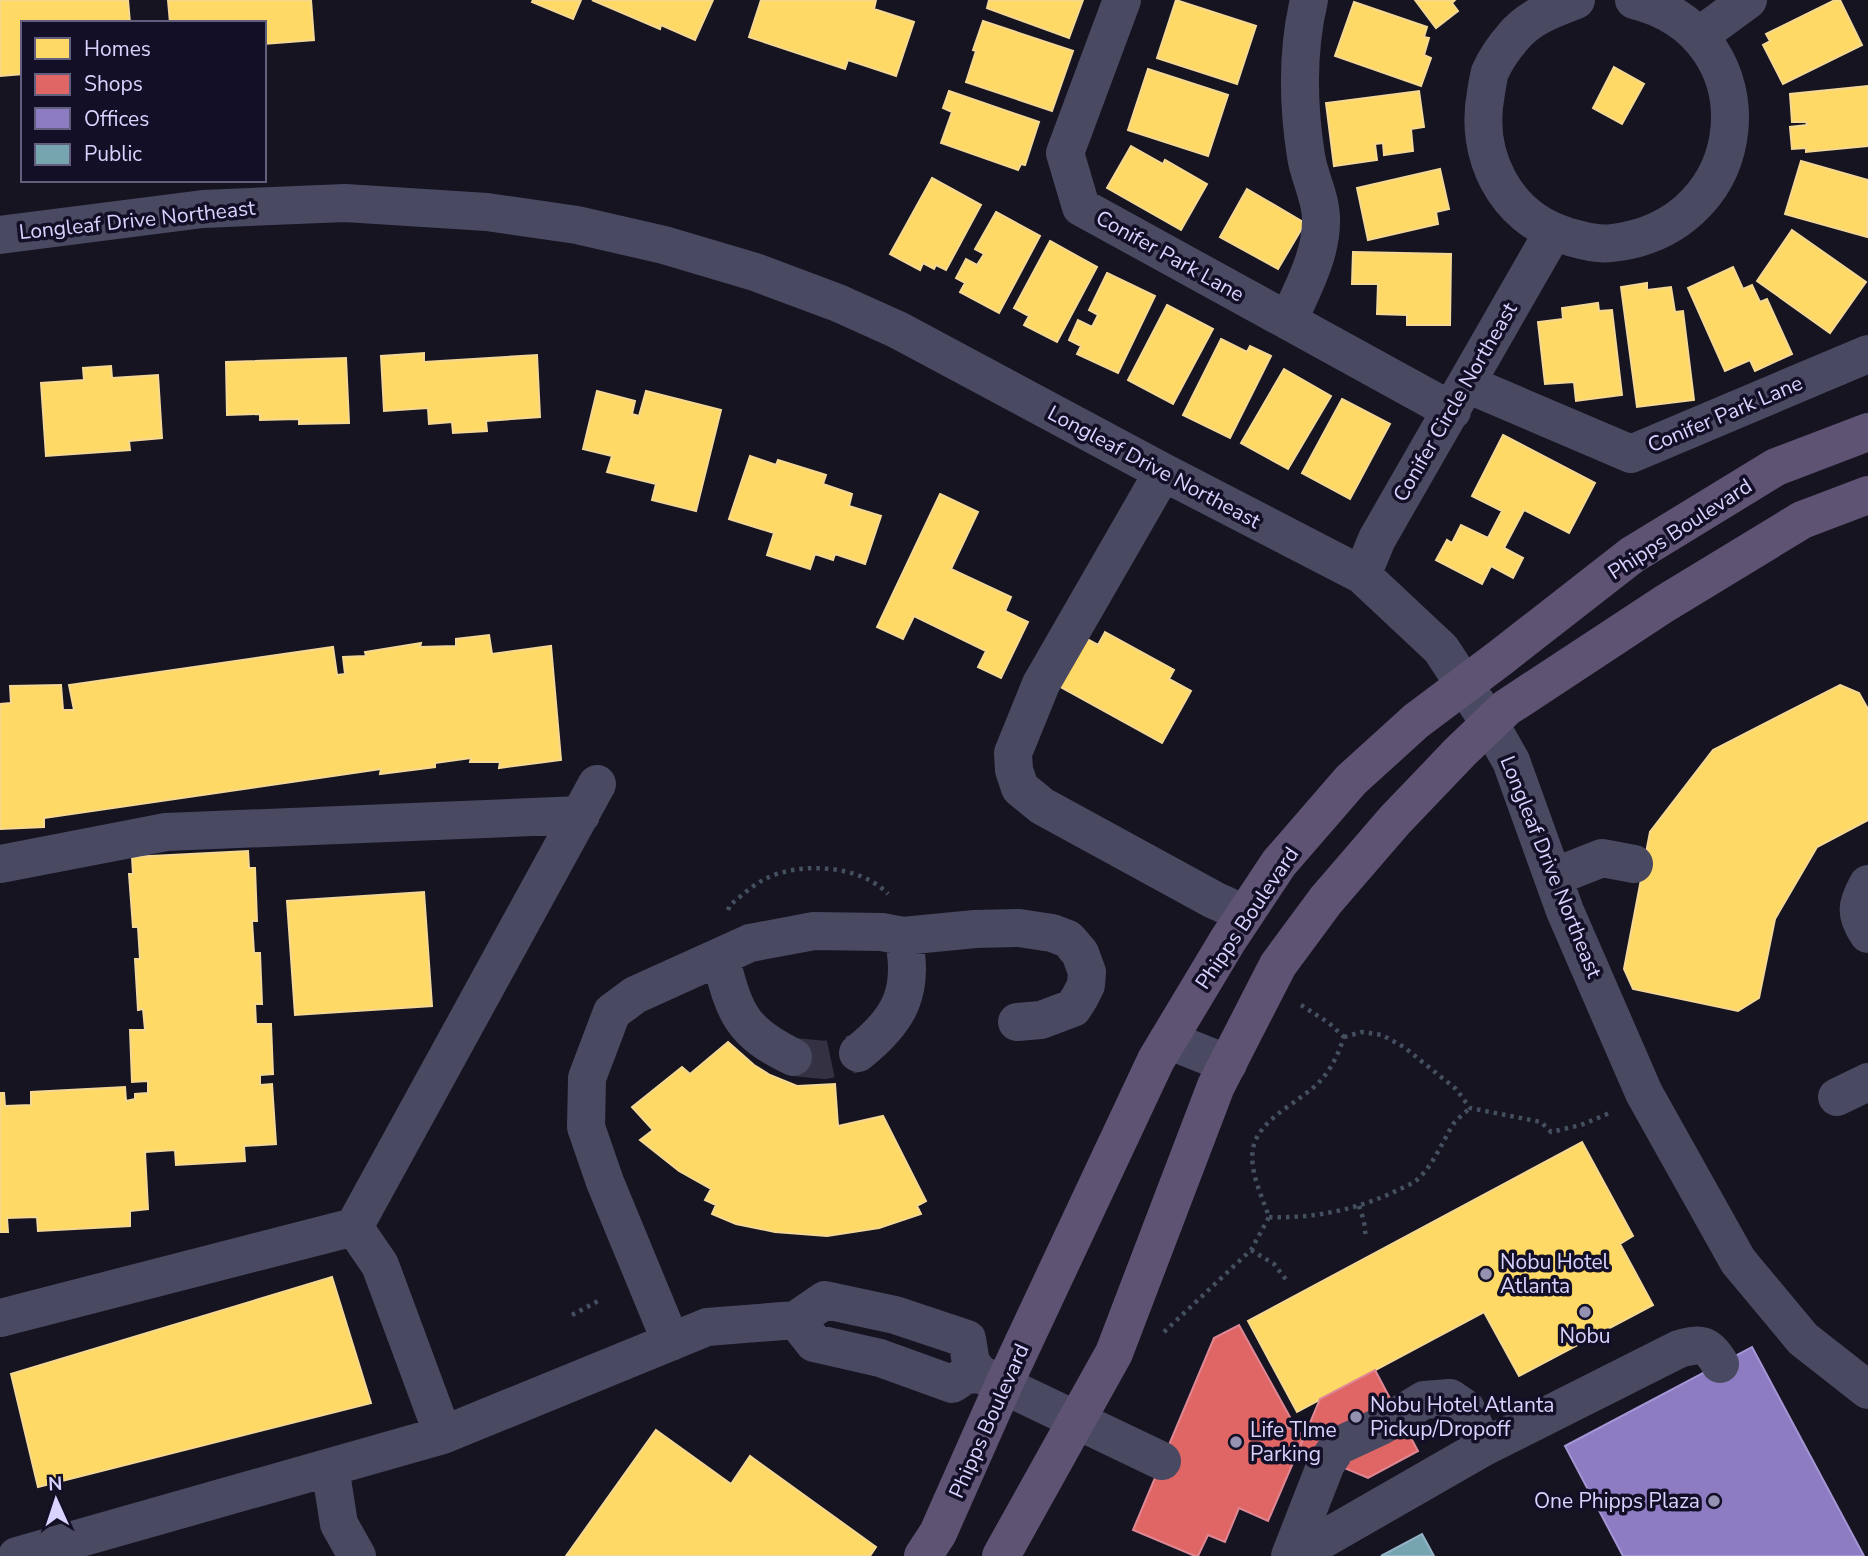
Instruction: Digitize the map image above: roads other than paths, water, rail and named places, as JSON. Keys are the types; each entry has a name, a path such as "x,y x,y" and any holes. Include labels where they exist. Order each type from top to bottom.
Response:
{"main road":[{"name":"Phipps Boulevard","path":"923,1556 939,1533 992,1379 1156,1060 1279,863 1351,780 1416,721 1632,555 1776,467 1868,432"},
{"path":"1001,1556 1079,1421 1114,1353 1216,1086 1278,965 1326,900 1395,820 1506,708 1653,612 1802,520 1868,495"}],"street":[{"name":"Conifer Park Lane","path":"1122,0 1065,153 1081,207 1288,321 1459,397 1631,454 1868,354"},
{"path":"1288,321 1308,278 1321,219 1317,193 1306,158 1300,67 1302,31 1309,0"},
{"path":"1576,0 1543,12 1514,36 1490,73 1481,116 1488,159 1500,186 1530,218 1553,232 1587,242 1611,244 1653,235 1685,216 1713,184 1728,144 1730,102 1722,72 1699,36 1656,5 1634,0"},
{"path":"1699,36 1748,0"},
{"name":"Longleaf Drive Northeast","path":"0,235 203,209 345,203 487,212 577,225 664,245 755,272 838,303 898,330 1362,575 1441,649 1490,724 1519,779 1565,911 1644,1093 1738,1261 1802,1339 1868,1390"},
{"name":"Conifer Circle Northeast","path":"1362,575 1377,539 1553,232"},
{"path":"1163,472 1041,684 1013,753 1014,770 1020,788 1042,806 1214,900 1245,914"},
{"path":"0,864 166,832 589,799 354,1227 0,1318"},
{"path":"1554,877 1602,858 1634,864"},
{"path":"1868,884 1859,900 1859,920 1868,934"},
{"path":"671,1342 605,1182 586,1126 587,1078 612,1012 635,995 750,943 814,931 882,932 903,936 1019,928 1052,933 1068,939 1080,953 1087,972 1086,985 1073,1009 1041,1020 1017,1022"},
{"path":"858,1053 881,1035 899,1009 908,979 903,936"},
{"path":"720,957 729,992 742,1021 764,1043 793,1057"},
{"path":"1168,1040 1228,1064"},
{"path":"354,1227 380,1265 443,1435"},
{"path":"17,1556 443,1435 706,1327 796,1320 825,1300 895,1315 967,1339 971,1363 992,1379 1162,1461"},
{"path":"1292,1556 1484,1447 1679,1349 1693,1345 1705,1346 1713,1352 1720,1364"},
{"path":"1292,1556 1326,1464 1338,1446 1381,1426 1424,1400 1450,1398 1466,1409 1484,1447"},
{"path":"330,1467 339,1524 357,1556"},
{"path":"1310,1505 1311,1516 1316,1524 1325,1528 1348,1525"}],"tunnel":[{"path":"793,1057 825,1060 858,1053"}],"place":[{"name":"Nobu Hotel Atlanta","path":"1486,1274"},
{"name":"Nobu","path":"1585,1312"},
{"name":"Nobu Hotel Atlanta Pickup/Dropoff","path":"1356,1417"},
{"name":"Life TIme Parking","path":"1236,1442"},
{"name":"One Phipps Plaza","path":"1714,1501"}]}
